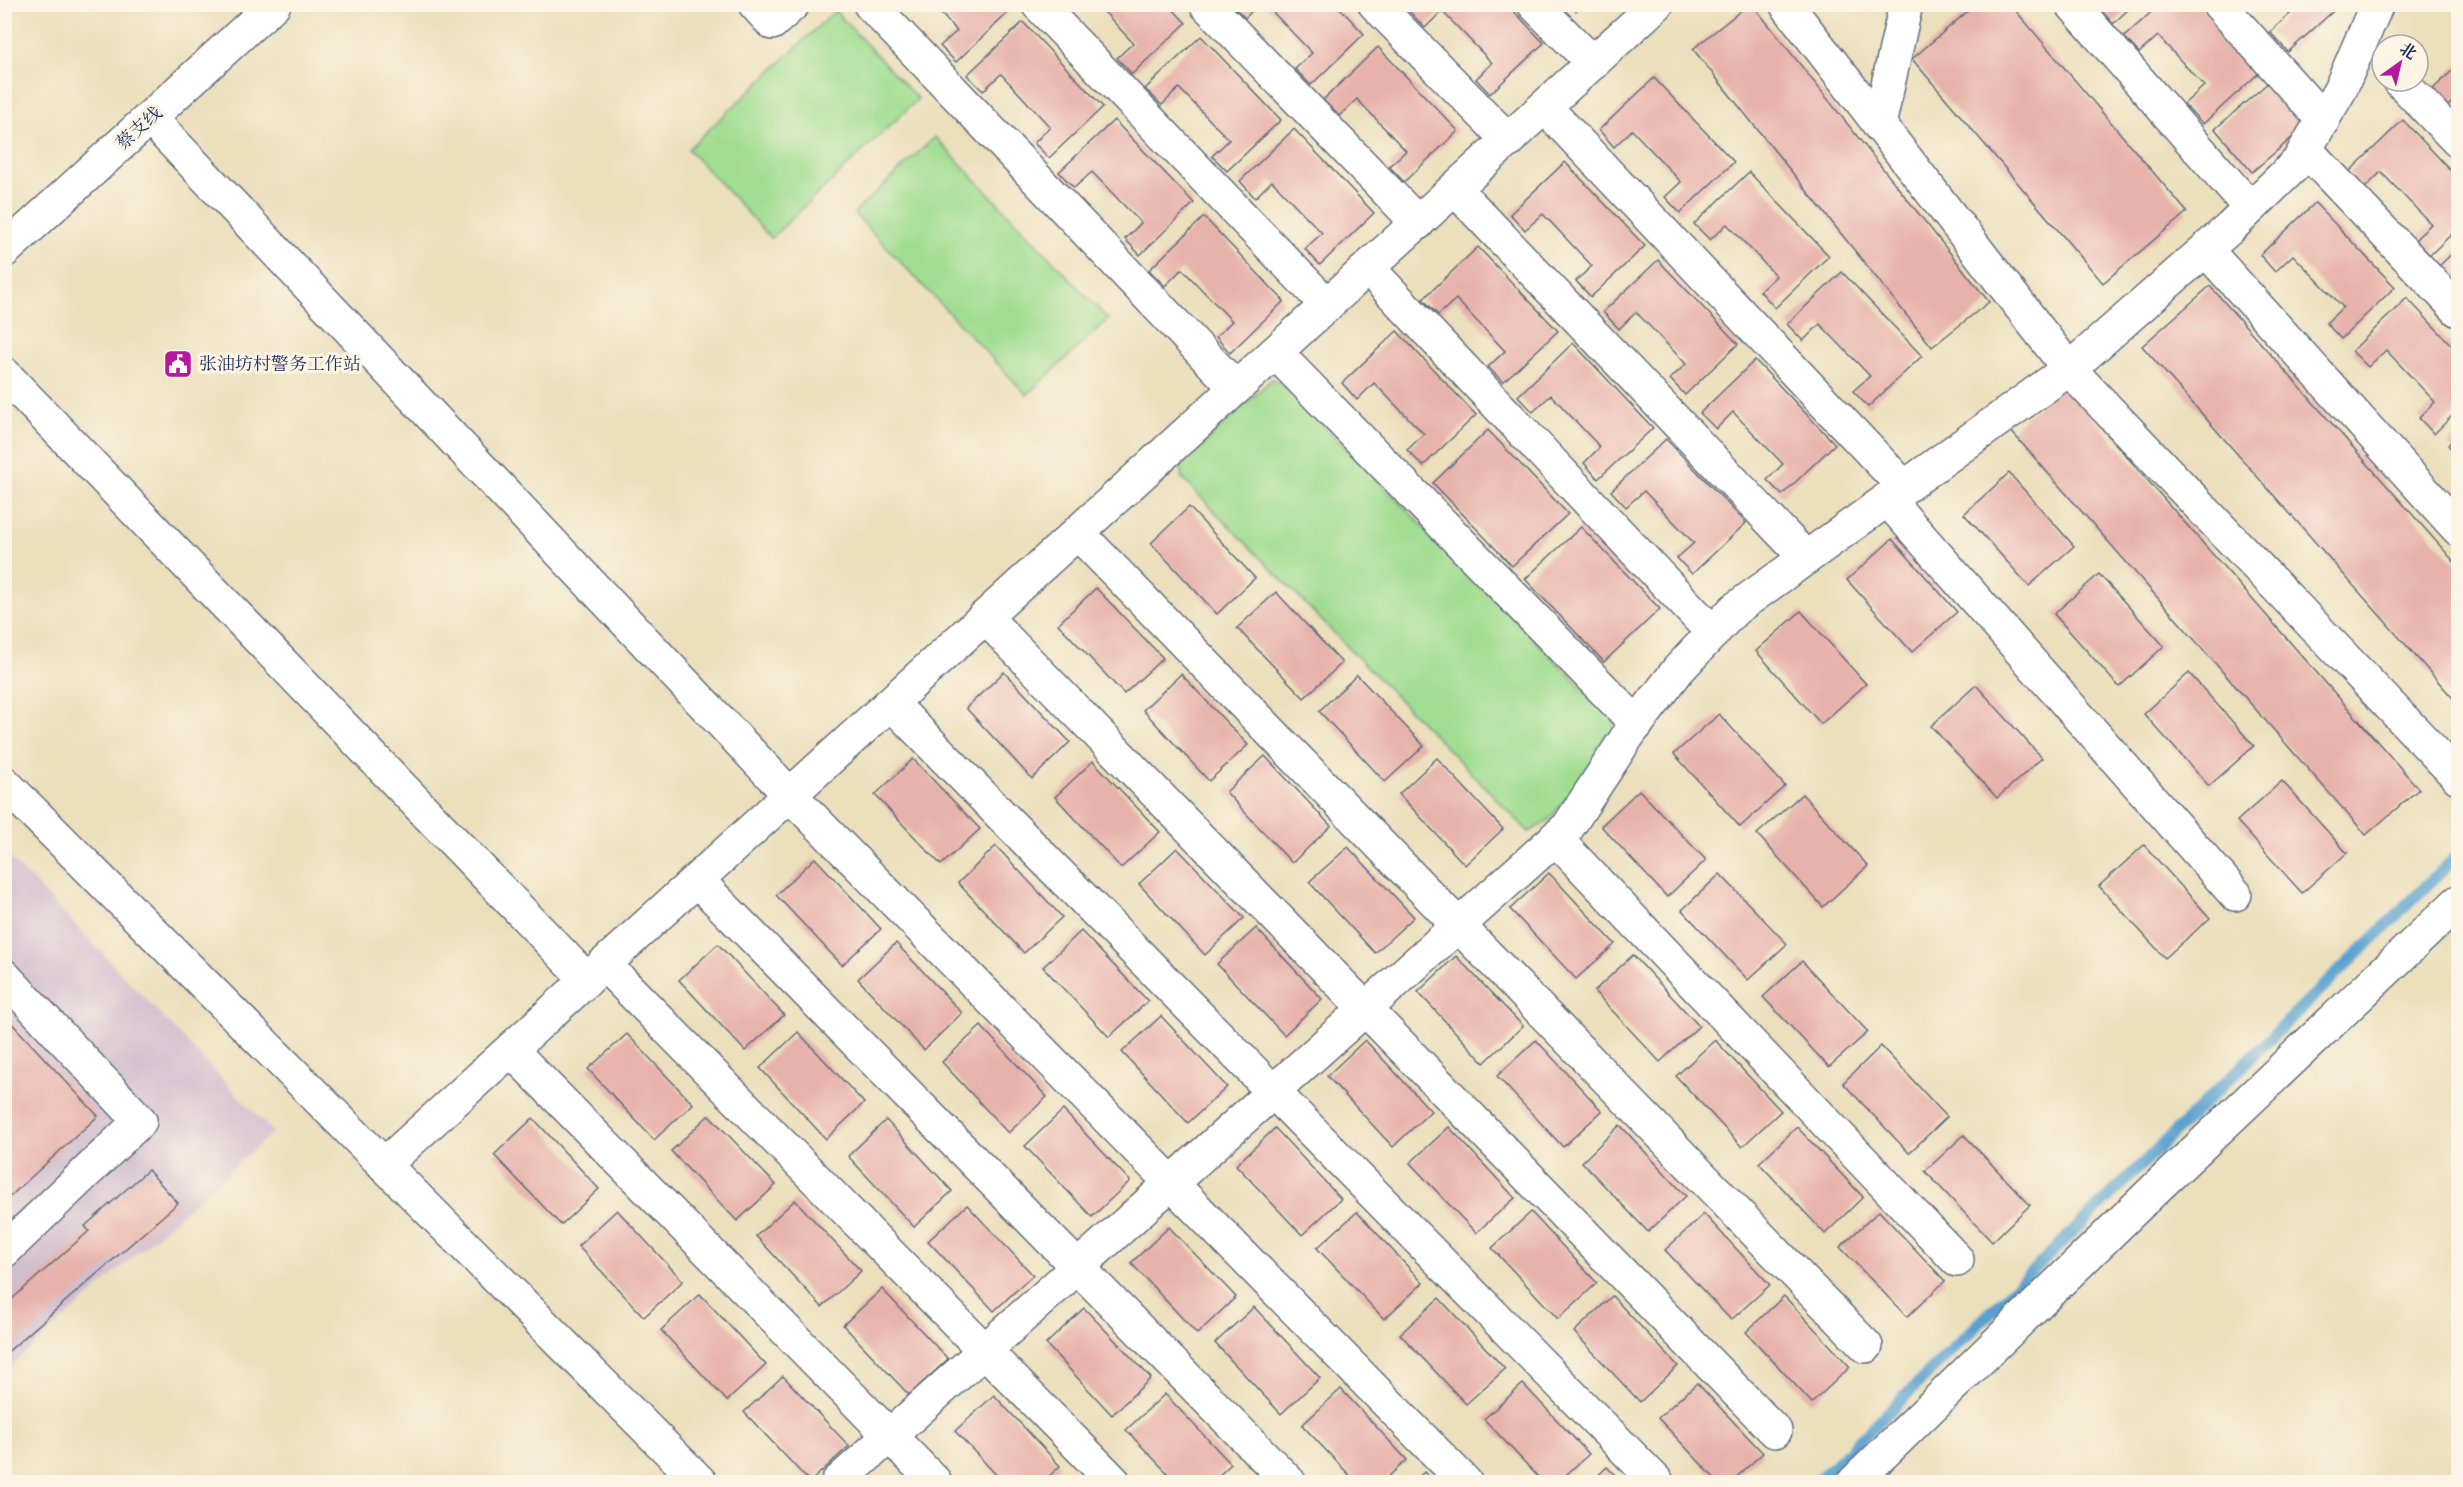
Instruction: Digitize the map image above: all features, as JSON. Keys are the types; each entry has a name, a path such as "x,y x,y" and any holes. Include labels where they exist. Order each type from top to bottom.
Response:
{"street":[{"name":"蔡支线","path":"4,251 274,4"},
{"path":"870,4 1236,388"},
{"path":"1038,4 1328,305"},
{"path":"1206,4 1418,222"},
{"path":"1375,4 1509,141"},
{"path":"1534,4 1593,63"},
{"path":"384,1165 1657,4"},
{"path":"1786,4 2069,369 2458,777"},
{"path":"1879,125 1906,4"},
{"path":"2072,4 2250,208"},
{"path":"2219,4 2323,120"},
{"path":"2374,33 2377,4"},
{"path":"838,1482 1568,827 1637,724 1678,670 1735,609 2069,369 2250,208 2298,162 2340,90 2370,54"},
{"path":"2412,93 2458,141"},
{"path":"1545,107 1896,493 2235,894"},
{"path":"150,118 790,795 1465,1482"},
{"path":"2306,150 2458,310"},
{"path":"1455,189 1806,558"},
{"path":"2206,249 2458,529"},
{"path":"1368,268 1713,633"},
{"path":"1276,352 1637,724"},
{"path":"4,374 596,972 984,1351 1114,1482"},
{"path":"1078,533 1866,1346"},
{"path":"985,617 1775,1431"},
{"path":"891,703 1657,1482"},
{"path":"4,783 700,1482"},
{"path":"1555,838 1957,1260"},
{"path":"697,880 1289,1482"},
{"path":"1854,1482 2153,1191 2458,902"},
{"path":"4,976 140,1121 4,1251"},
{"path":"511,1050 935,1482"}],"shaded area":[{"path":"4,851 273,1132 5,1371 4,1371"}],"green space":[{"path":"835,11 918,99 771,238 688,149"},
{"path":"935,137 1108,319 1027,395 854,213"},
{"path":"1272,379 1286,387 1614,720 1616,733 1548,821 1529,832 1182,478 1180,466"}],"building":[{"path":"932,4 1003,4 1010,11 956,62 940,46 957,31"},
{"path":"1097,4 1168,4 1186,23 1132,74 1117,58 1133,43"},
{"path":"1231,4 1259,4 1245,18"},
{"path":"1265,4 1336,4 1364,34 1311,85 1295,69 1312,53"},
{"path":"1416,4 1507,4 1544,43 1490,94 1476,79 1492,63 1442,11 1425,28 1409,11"},
{"path":"1569,4 1583,4 1576,11"},
{"path":"1749,4 1752,4 1989,302 1932,347 1693,49"},
{"path":"1976,4 2010,4 2187,212 2103,283 1912,59"},
{"path":"2096,4 2134,4 2113,24"},
{"path":"2160,4 2198,4 2260,72 2203,124 2184,104 2204,86 2158,36 2139,53 2124,37"},
{"path":"2282,4 2341,4 2288,52 2270,32 2290,14"},
{"path":"1023,22 1103,107 1049,158 1034,143 1050,127 1001,74 983,91 967,75"},
{"path":"1201,36 1281,120 1227,171 1212,156 1229,140 1179,88 1162,105 1145,89"},
{"path":"1378,47 1458,131 1404,182 1389,166 1406,151 1357,99 1339,116 1323,100"},
{"path":"2458,65 2458,96 2448,106 2433,89"},
{"path":"1654,78 1734,162 1680,213 1665,197 1681,182 1632,130 1614,147 1599,130"},
{"path":"2270,81 2308,124 2252,172 2215,129"},
{"path":"1114,120 1194,203 1140,255 1125,239 1141,223 1092,172 1074,188 1059,172"},
{"path":"2403,120 2458,178 2458,228 2430,255 2415,240 2431,224 2381,172 2364,189 2349,172"},
{"path":"1294,129 1374,213 1320,265 1305,249 1322,233 1272,181 1255,198 1240,181"},
{"path":"1565,162 1645,246 1591,297 1576,281 1592,266 1543,214 1525,230 1510,214"},
{"path":"1749,172 1829,256 1775,308 1760,291 1776,276 1727,224 1710,240 1694,224"},
{"path":"2315,203 2395,287 2341,339 2326,323 2343,307 2293,255 2275,272 2260,255"},
{"path":"1204,217 1284,301 1230,353 1216,337 1232,321 1182,269 1165,286 1149,270"},
{"path":"1478,247 1558,331 1503,382 1488,367 1505,351 1456,299 1438,315 1423,299"},
{"path":"2458,248 2458,279 2455,282 2439,266"},
{"path":"1658,260 1738,344 1685,395 1670,379 1686,364 1636,312 1619,329 1603,312"},
{"path":"1842,272 1922,356 1868,407 1853,391 1870,376 1820,324 1803,341 1787,324"},
{"path":"2210,286 2458,566 2458,704 2142,346"},
{"path":"2407,298 2458,352 2458,410 2434,434 2419,418 2435,402 2386,350 2368,367 2352,351"},
{"path":"1397,331 1476,415 1423,466 1407,450 1424,434 1374,383 1357,400 1342,383"},
{"path":"1573,343 1653,428 1598,479 1584,463 1600,447 1551,395 1533,412 1518,396"},
{"path":"1755,360 1835,444 1782,495 1767,480 1783,464 1733,412 1716,429 1700,413"},
{"path":"2063,384 2419,789 2366,835 2011,431"},
{"path":"1488,430 1568,514 1512,566 1433,483"},
{"path":"2458,434 2458,456 2448,445"},
{"path":"1666,439 1746,523 1692,574 1677,558 1694,543 1644,491 1626,507 1611,491"},
{"path":"2009,473 2074,546 2029,586 1964,514"},
{"path":"1189,507 1255,578 1217,614 1151,543"},
{"path":"1581,527 1660,609 1604,662 1525,579"},
{"path":"1892,539 1957,612 1912,652 1847,580"},
{"path":"2099,574 2164,646 2119,687 2054,614"},
{"path":"1096,588 1163,658 1124,694 1058,624"},
{"path":"1276,592 1342,663 1304,698 1237,628"},
{"path":"1801,611 1866,684 1821,724 1756,651"},
{"path":"1004,672 1070,742 1032,779 966,708"},
{"path":"2189,673 2254,746 2209,786 2144,714"},
{"path":"1181,674 1248,745 1209,781 1143,710"},
{"path":"1357,675 1424,746 1385,782 1319,711"},
{"path":"1976,685 2042,758 1997,798 1931,726"},
{"path":"1719,714 1785,786 1740,827 1674,754"},
{"path":"1265,756 1331,826 1292,863 1226,792"},
{"path":"1437,758 1503,829 1465,865 1399,794"},
{"path":"913,759 980,829 941,865 875,795"},
{"path":"1093,761 1160,832 1121,868 1055,797"},
{"path":"2282,781 2347,853 2302,893 2237,821"},
{"path":"1639,790 1706,860 1667,897 1601,826"},
{"path":"1802,794 1868,866 1823,907 1757,834"},
{"path":"2144,845 2210,918 2165,958 2099,886"},
{"path":"996,846 1062,917 1024,953 958,883"},
{"path":"1348,847 1414,917 1375,953 1309,882"},
{"path":"1177,848 1244,918 1205,955 1139,884"},
{"path":"815,858 881,929 842,965 776,895"},
{"path":"1549,873 1615,944 1576,979 1510,909"},
{"path":"1720,874 1787,944 1748,980 1682,910"},
{"path":"1256,928 1322,999 1284,1035 1217,964"},
{"path":"1081,931 1148,1001 1109,1037 1043,967"},
{"path":"896,943 962,1013 924,1050 858,979"},
{"path":"718,944 784,1015 745,1051 679,980"},
{"path":"1633,955 1699,1026 1660,1062 1594,991"},
{"path":"1456,956 1523,1026 1484,1063 1418,992"},
{"path":"1802,961 1868,1032 1829,1067 1763,997"},
{"path":"4,1015 98,1116 4,1202"},
{"path":"1161,1016 1227,1087 1188,1123 1122,1052"},
{"path":"981,1026 1047,1097 1008,1133 942,1062"},
{"path":"798,1032 864,1103 826,1139 760,1068"},
{"path":"627,1034 693,1104 654,1140 588,1069"},
{"path":"1365,1040 1431,1111 1393,1147 1327,1076"},
{"path":"1536,1040 1602,1111 1563,1147 1497,1076"},
{"path":"1715,1040 1781,1111 1742,1147 1676,1076"},
{"path":"1881,1046 1947,1117 1909,1153 1843,1083"},
{"path":"1063,1110 1130,1181 1092,1217 1025,1146"},
{"path":"709,1115 776,1185 737,1221 671,1151"},
{"path":"533,1118 599,1189 561,1225 494,1155"},
{"path":"886,1120 952,1191 914,1227 848,1156"},
{"path":"1620,1125 1686,1196 1648,1232 1582,1162"},
{"path":"1449,1127 1515,1198 1476,1233 1410,1163"},
{"path":"1797,1127 1863,1197 1825,1234 1759,1163"},
{"path":"1275,1128 1341,1199 1302,1235 1236,1165"},
{"path":"1964,1135 2030,1205 1992,1242 1925,1171"},
{"path":"148,1170 178,1203 4,1355 4,1306 89,1231 85,1226"},
{"path":"795,1200 861,1271 822,1307 756,1236"},
{"path":"967,1205 1033,1275 994,1311 928,1241"},
{"path":"617,1210 683,1281 644,1317 578,1246"},
{"path":"1879,1211 1945,1281 1907,1317 1840,1247"},
{"path":"1357,1212 1423,1283 1384,1319 1317,1248"},
{"path":"1531,1212 1597,1283 1558,1319 1492,1248"},
{"path":"1704,1214 1770,1285 1731,1320 1665,1250"},
{"path":"1169,1227 1236,1297 1197,1334 1131,1263"},
{"path":"882,1289 948,1359 909,1395 843,1325"},
{"path":"700,1294 766,1365 727,1401 661,1330"},
{"path":"1612,1296 1678,1366 1640,1402 1574,1332"},
{"path":"1784,1296 1850,1367 1812,1403 1746,1332"},
{"path":"1439,1298 1505,1369 1466,1404 1400,1334"},
{"path":"1254,1307 1320,1378 1281,1414 1215,1343"},
{"path":"1084,1308 1151,1378 1112,1415 1046,1344"},
{"path":"783,1376 849,1446 810,1482 744,1412"},
{"path":"1697,1383 1763,1453 1731,1482 1718,1482 1658,1418"},
{"path":"1523,1384 1589,1454 1558,1482 1543,1482 1484,1419"},
{"path":"1341,1389 1407,1460 1382,1482 1356,1482 1302,1425"},
{"path":"1165,1394 1231,1464 1212,1482 1176,1482 1126,1430"},
{"path":"994,1395 1060,1466 1043,1482 1003,1482 955,1431"},
{"path":"1607,1467 1622,1482 1591,1482"},
{"path":"1424,1472 1434,1482 1414,1482"}],"waterway":[{"path":"1817,1482 2458,855"}],"place":[{"name":"张油坊村警务工作站","path":"178,364"}]}
